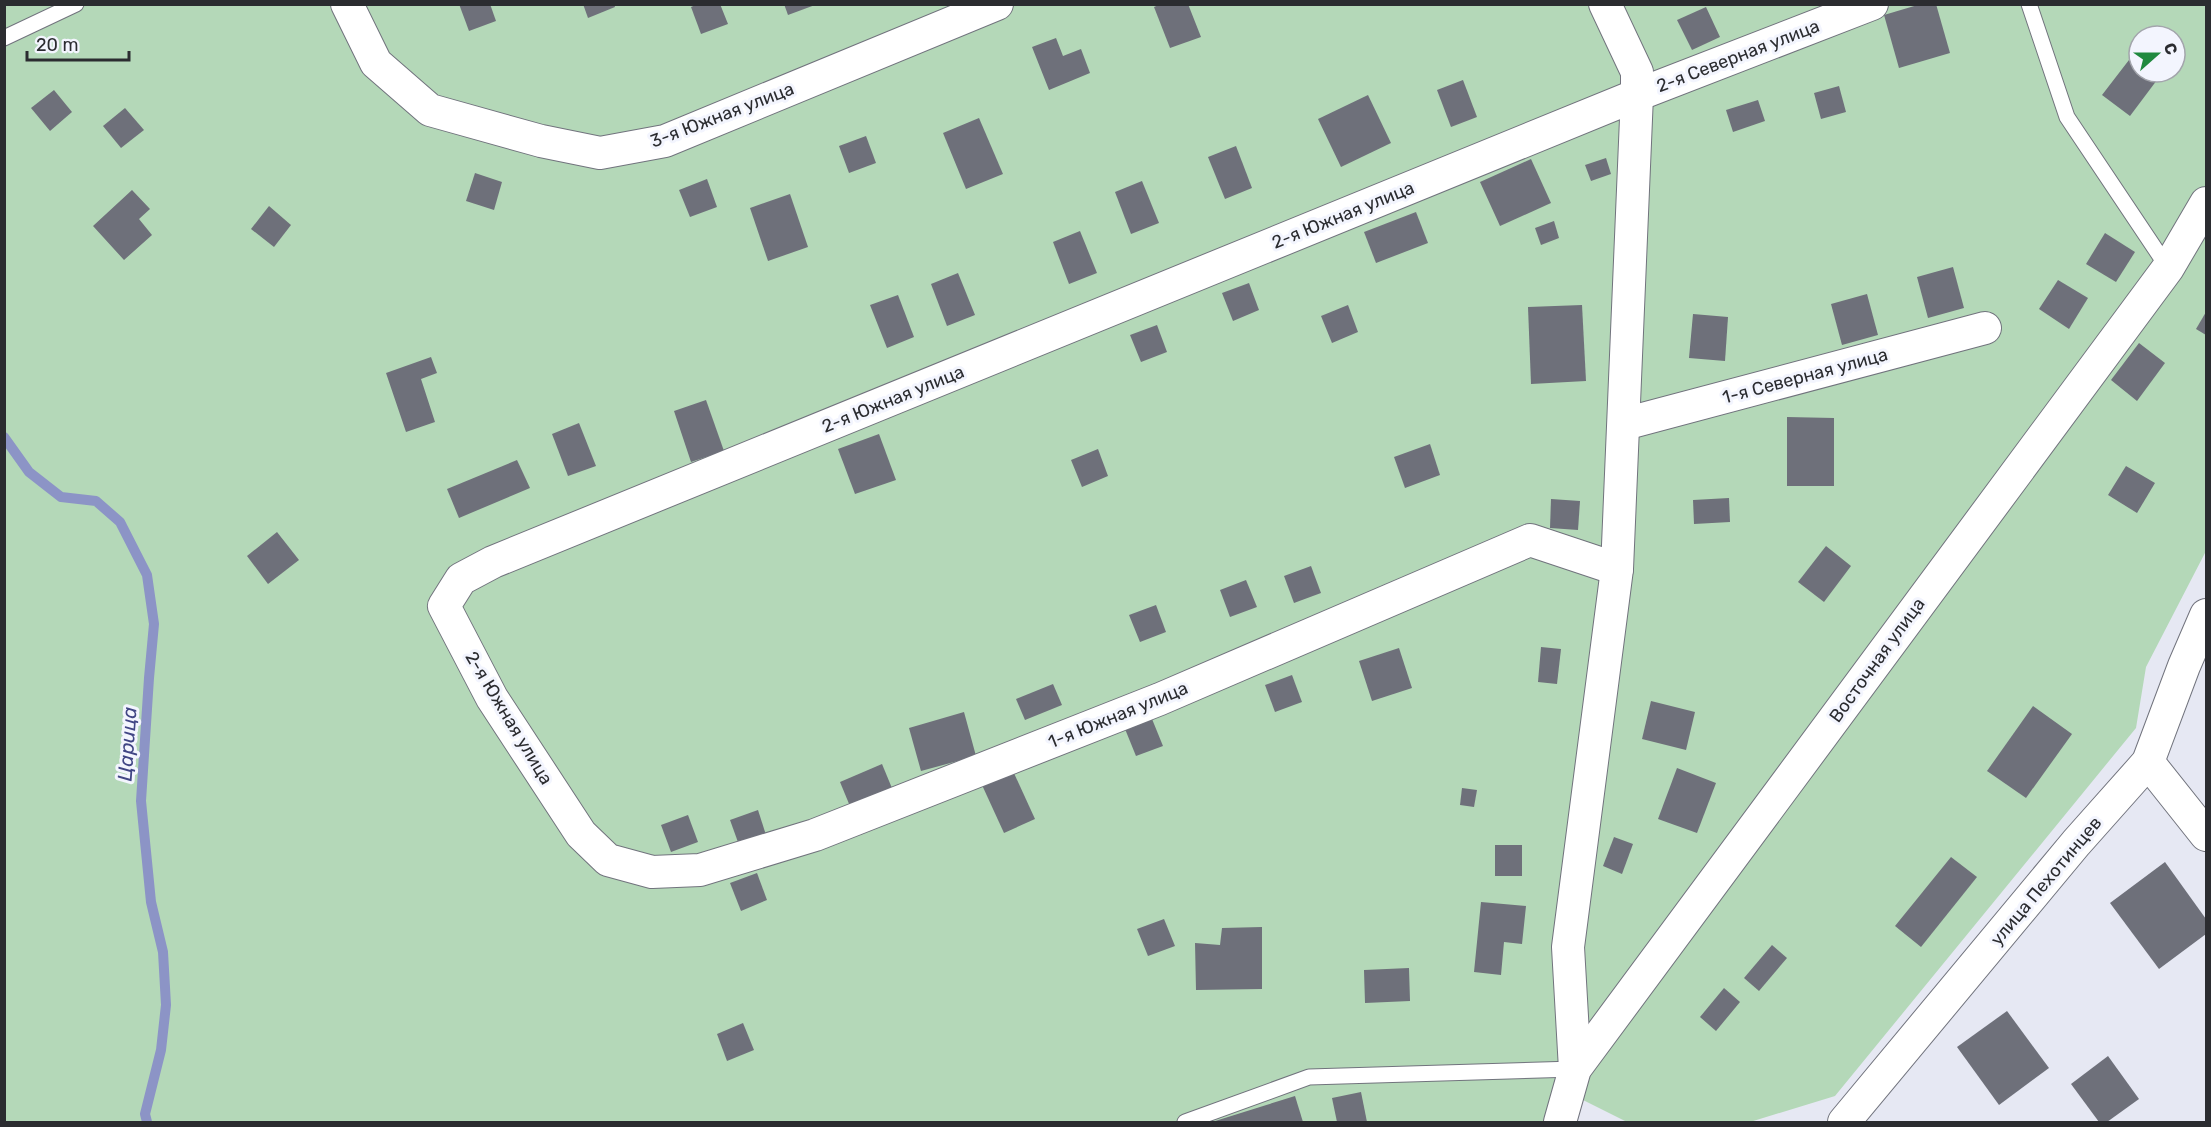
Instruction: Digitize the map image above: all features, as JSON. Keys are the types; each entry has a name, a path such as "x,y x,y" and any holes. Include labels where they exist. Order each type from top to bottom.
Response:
{"street":[{"name":"3-я Южная улица","path":"347,4 376,63 430,110 541,141 600,153 665,141 997,4"},
{"path":"1575,1069 1568,947 1617,569 1637,95 1637,72 1605,4"},
{"name":"2-я Северная улица","path":"1637,95 1872,4"},
{"name":"2-я Южная улица","path":"608,860 581,834 486,688 444,606 461,579 493,562 1637,95"},
{"name":"Восточная улица","path":"1560,1122 1575,1069 2168,268 2206,202"},
{"name":"1-я Северная улица","path":"1624,424 1985,328"},
{"name":"1-я Южная улица","path":"608,860 652,872 700,870 814,835 1160,699 1530,540 1617,569"},
{"name":"улица Пехотинцев","path":"1861,1116 2076,843 2148,762 2206,615"},
{"path":"2148,762 2206,835"}],"lane":[{"path":"4,38 76,4"},
{"path":"2029,4 2067,117 2168,268"},
{"path":"1185,1122 1309,1077 1575,1069"}],"green space":[{"path":"5,5 2206,5 2206,551 2146,667 2136,728 1835,1096 1750,1122 1627,1122 1559,1088 1546,1122 5,1122"}],"building":[{"path":"459,4 490,4 496,21 469,31"},
{"path":"583,4 614,4 615,7 588,18"},
{"path":"698,4 720,4 728,24 701,34 691,7"},
{"path":"784,4 815,4 815,5 788,15"},
{"path":"1161,4 1188,4 1201,37 1170,48 1154,7"},
{"path":"1921,4 1936,4 1950,53 1899,68 1884,15"},
{"path":"1706,7 1720,37 1692,50 1677,20"},
{"path":"1056,38 1063,56 1081,49 1090,73 1049,90 1032,47"},
{"path":"2127,63 2127,84 2154,84 2130,116 2102,95"},
{"path":"1463,80 1477,117 1451,127 1437,90"},
{"path":"1839,86 1846,112 1821,119 1814,93"},
{"path":"54,90 72,112 50,131 31,108"},
{"path":"1368,95 1391,143 1341,167 1318,119"},
{"path":"1758,100 1765,121 1733,132 1726,110"},
{"path":"125,108 144,130 121,148 103,126"},
{"path":"979,118 1003,174 966,189 943,133"},
{"path":"866,136 876,163 849,173 839,146"},
{"path":"1236,146 1252,188 1225,199 1208,157"},
{"path":"1606,158 1611,174 1591,181 1585,165"},
{"path":"1531,159 1551,203 1500,226 1480,182"},
{"path":"475,173 502,182 494,210 466,201"},
{"path":"707,179 717,207 690,217 679,190"},
{"path":"1142,181 1159,223 1131,234 1115,192"},
{"path":"132,190 150,209 139,219 152,235 124,260 93,226"},
{"path":"790,194 808,247 768,261 750,208"},
{"path":"269,206 291,225 274,247 251,229"},
{"path":"1416,212 1428,243 1376,263 1364,232"},
{"path":"1554,221 1559,238 1541,245 1535,228"},
{"path":"1080,231 1097,273 1069,284 1053,242"},
{"path":"2105,233 2135,252 2116,282 2086,264"},
{"path":"1953,267 1964,308 1928,318 1917,277"},
{"path":"958,273 975,315 947,326 931,284"},
{"path":"2058,280 2088,298 2069,329 2039,309"},
{"path":"1249,283 1259,310 1233,321 1222,293"},
{"path":"1867,294 1878,335 1842,345 1831,304"},
{"path":"898,295 914,337 887,348 870,305"},
{"path":"1348,305 1358,332 1332,343 1321,316"},
{"path":"1582,305 1586,381 1531,384 1528,307"},
{"path":"2206,312 2206,335 2196,329"},
{"path":"1693,314 1728,317 1725,361 1689,358"},
{"path":"1157,325 1167,352 1141,362 1130,335"},
{"path":"2139,343 2165,363 2137,401 2111,380"},
{"path":"431,357 437,373 421,379 435,422 406,432 386,373"},
{"path":"706,400 724,451 691,462 674,411"},
{"path":"1787,417 1834,418 1834,486 1787,486"},
{"path":"579,423 596,466 568,476 552,434"},
{"path":"879,434 896,480 855,494 838,449"},
{"path":"1430,444 1440,475 1405,488 1394,457"},
{"path":"1098,449 1108,476 1082,487 1071,460"},
{"path":"517,460 530,488 459,518 447,489"},
{"path":"2126,466 2155,483 2137,513 2108,495"},
{"path":"1729,498 1730,522 1694,524 1693,500"},
{"path":"1551,499 1580,501 1578,530 1550,528"},
{"path":"277,532 299,560 268,584 247,556"},
{"path":"1826,546 1851,566 1824,602 1798,582"},
{"path":"1311,566 1321,593 1294,603 1284,576"},
{"path":"1246,580 1257,607 1230,617 1220,590"},
{"path":"1156,605 1166,632 1140,642 1129,615"},
{"path":"1541,647 1561,649 1557,684 1538,682"},
{"path":"1399,648 1412,688 1372,701 1359,661"},
{"path":"1292,675 1302,702 1275,712 1265,685"},
{"path":"1053,684 1062,705 1025,720 1016,699"},
{"path":"1651,701 1695,712 1686,750 1642,739"},
{"path":"2033,706 2072,734 2026,798 1987,771"},
{"path":"964,712 976,756 921,771 909,728"},
{"path":"1152,719 1163,746 1136,756 1125,729"},
{"path":"882,764 894,793 852,811 840,782"},
{"path":"1677,768 1716,783 1697,833 1658,819"},
{"path":"1013,771 1035,819 1004,833 982,785"},
{"path":"1462,788 1477,790 1474,807 1460,805"},
{"path":"758,810 766,835 739,845 730,820"},
{"path":"688,815 698,842 671,852 661,825"},
{"path":"1614,837 1633,844 1622,874 1603,866"},
{"path":"1495,845 1522,845 1522,876 1495,876"},
{"path":"1951,857 1977,877 1921,947 1895,926"},
{"path":"2165,862 2206,919 2206,934 2159,969 2110,903"},
{"path":"757,873 767,900 741,911 730,883"},
{"path":"1481,902 1526,906 1522,944 1504,942 1501,975 1474,972"},
{"path":"1164,919 1175,946 1148,956 1137,929"},
{"path":"1262,927 1262,989 1196,990 1195,943 1220,945 1222,928"},
{"path":"1772,945 1787,958 1759,991 1744,978"},
{"path":"1409,968 1410,1001 1365,1003 1364,970"},
{"path":"1724,988 1740,1002 1716,1031 1700,1017"},
{"path":"2007,1011 2049,1068 1999,1105 1957,1047"},
{"path":"743,1023 754,1050 727,1061 717,1034"},
{"path":"2108,1056 2139,1099 2107,1122 2099,1122 2071,1084"},
{"path":"1361,1092 1367,1122 1337,1122 1332,1098"},
{"path":"1295,1096 1303,1122 1212,1122"}],"waterway":[{"name":"Царица","path":"4,437 29,472 61,497 96,501 120,522 147,575 154,624 141,801 151,902 163,952 166,1005 161,1050 145,1114 147,1122"}]}
